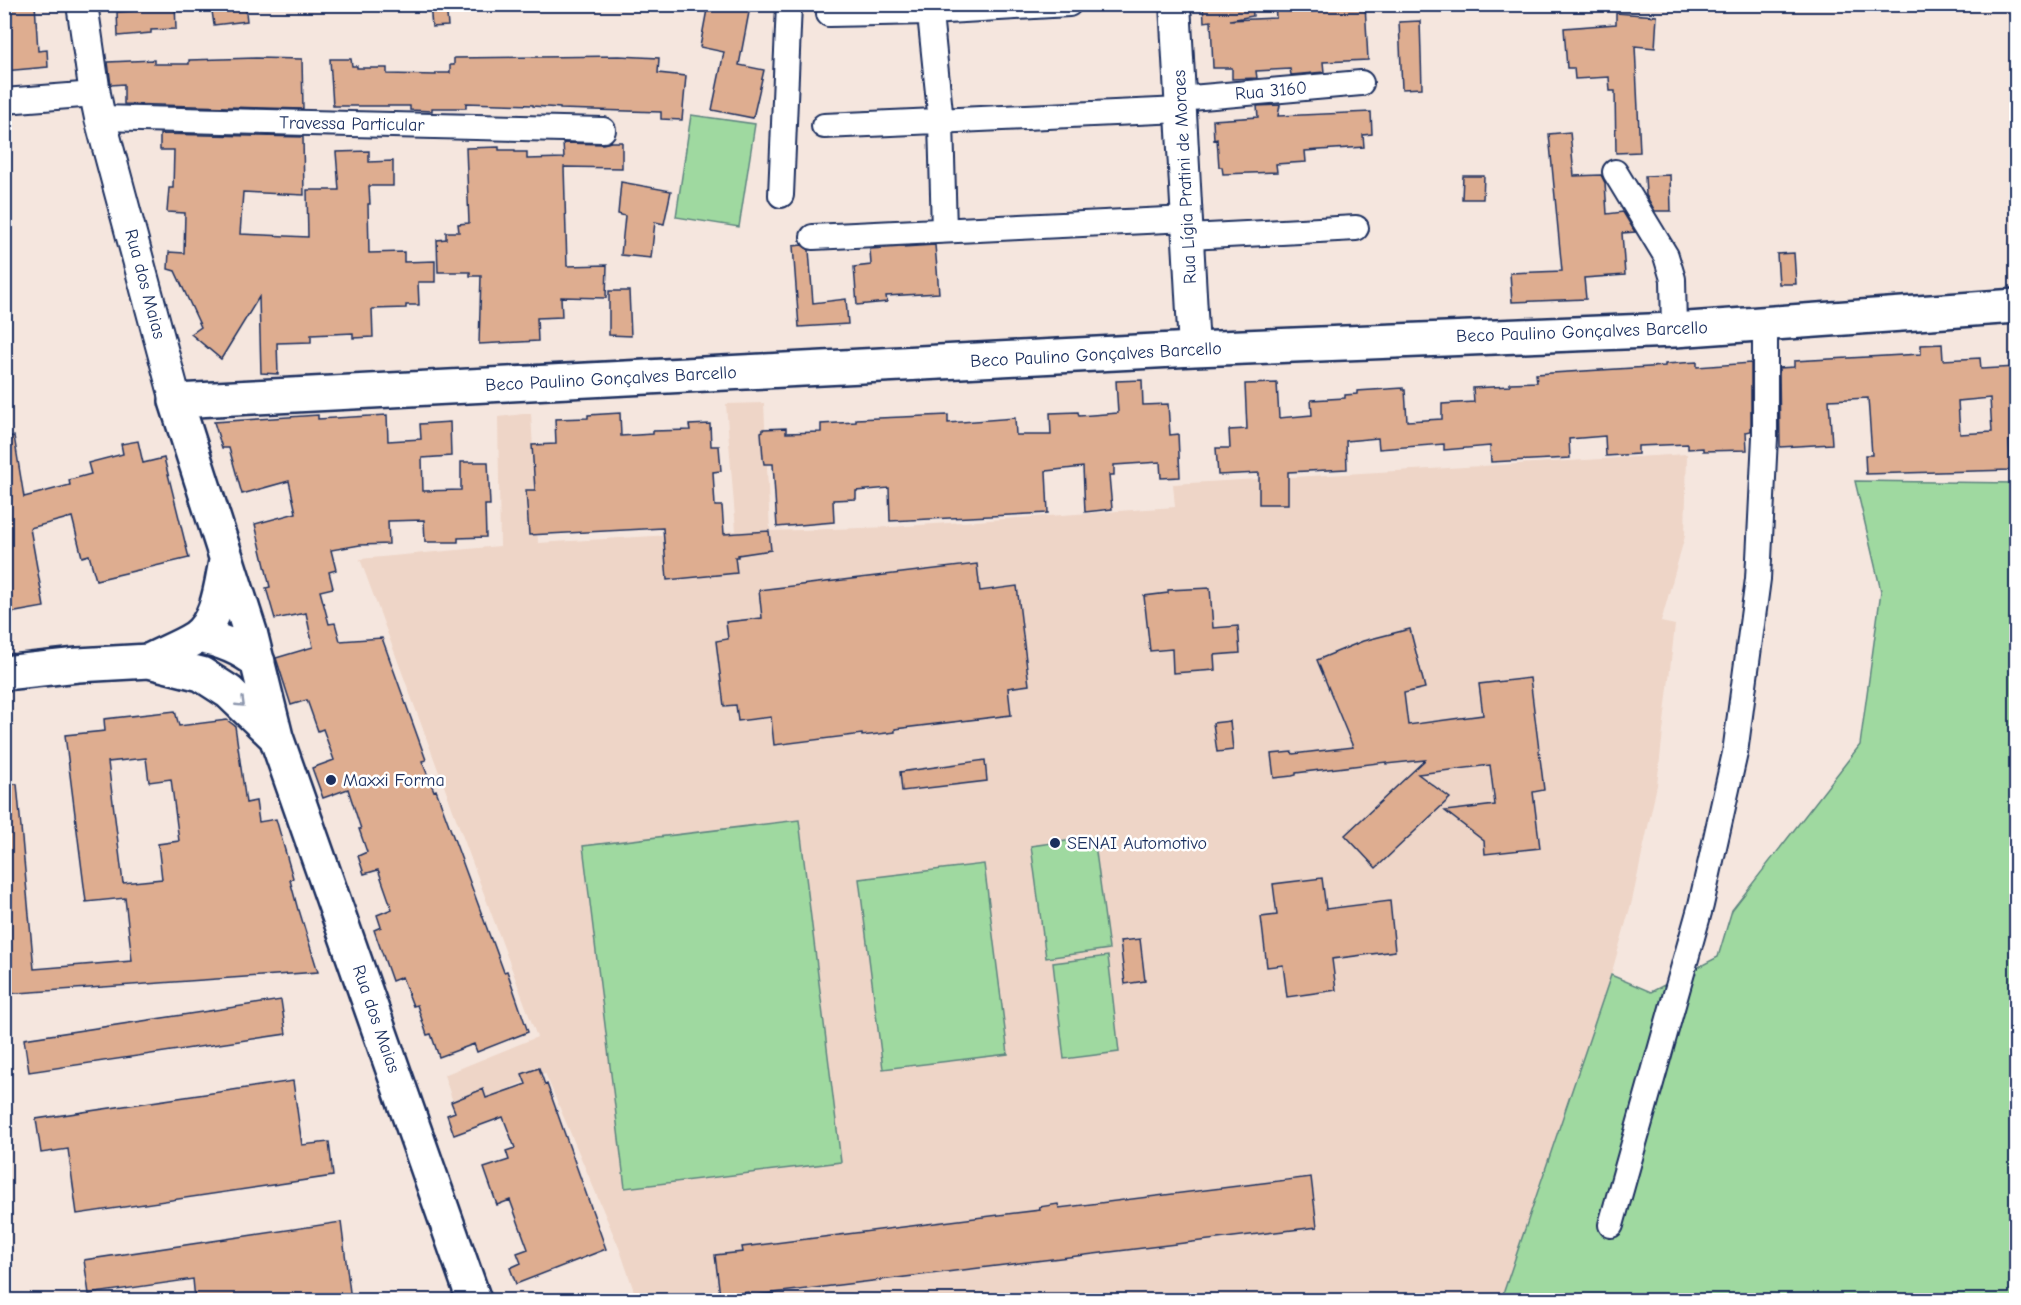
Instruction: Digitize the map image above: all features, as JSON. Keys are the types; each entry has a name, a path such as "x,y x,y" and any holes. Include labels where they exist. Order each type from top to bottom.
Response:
{"main road":[{"name":"Beco Paulino Gonçalves Barcello","path":"176,401 1194,349 1674,330 2016,306"},
{"name":"Rua dos Maias","path":"176,401 226,559 276,738 474,1300"},
{"name":"Rua dos Maias","path":"198,636 212,617 221,590 226,559"},
{"path":"4,673 78,665 149,661 198,636 249,648"},
{"path":"201,674 219,667 249,648"},
{"name":"Rua dos Maias","path":"149,661 201,674 229,692 276,738"}],"street":[{"name":"Rua dos Maias","path":"82,4 97,106 176,401"},
{"path":"781,195 789,4"},
{"path":"829,14 929,8 1069,4"},
{"name":"Rua Lígia Pratini de Moraes","path":"1175,4 1194,349"},
{"path":"929,8 940,122 944,231"},
{"name":"Rua 3160","path":"824,126 940,122 1181,105 1362,83"},
{"name":"Travessa Particular","path":"4,101 603,130"},
{"path":"1615,172 1666,256 1673,279 1674,330"},
{"path":"813,237 944,231 1356,228"},
{"path":"1611,1225 1701,904 1735,753 1758,579 1765,437 1765,324"}],"shaded area":[{"name":"SENAI Automotivo","path":"764,403 770,531 892,527 1175,507 1173,484 1687,454 1685,536 1661,622 1675,625 1657,785 1632,901 1611,975 1501,1300 637,1300 620,1250 545,1073 456,1111 444,1075 537,1037 360,559 500,546 498,417 531,413 538,543 736,531 726,404"}],"green space":[{"path":"691,115 755,124 739,227 676,217"},
{"path":"1855,481 2016,483 2016,1300 1501,1300 1611,975 1651,992 1718,957 1732,910 1860,745 1881,591"},
{"path":"799,820 841,1162 625,1188 583,846"},
{"path":"1094,837 1109,949 1046,958 1031,846"},
{"path":"984,864 1008,1054 883,1069 859,879"},
{"path":"1108,956 1119,1052 1064,1059 1053,963"}],"building":[{"path":"4,4 35,4 38,51 47,50 48,67 4,71"},
{"path":"132,4 175,4 176,29 151,30 151,33 118,36 117,12 132,11"},
{"path":"211,4 245,4 247,21 214,25"},
{"path":"430,4 446,4 448,26 432,27"},
{"path":"708,4 738,4 750,7 739,65 764,70 753,118 712,110 724,52 700,47"},
{"path":"1203,4 1252,4 1253,16 1230,20 1276,18 1275,4 1365,4 1368,60 1323,62 1324,72 1291,75 1290,69 1256,71 1257,78 1232,79 1232,68 1213,68 1211,21 1204,22"},
{"path":"1616,13 1657,16 1655,48 1635,46 1640,152 1616,153 1615,91 1610,91 1609,77 1575,79 1574,68 1567,68 1564,28 1616,24"},
{"path":"1420,21 1422,88 1402,89 1399,22"},
{"path":"619,56 659,58 658,73 686,76 682,120 661,119 661,112 560,109 533,105 466,103 466,108 432,108 432,111 410,110 410,106 333,106 330,59 351,59 352,66 357,66 357,68 387,68 387,74 436,75 436,73 450,73 450,65 454,65 454,58"},
{"path":"302,59 303,109 124,104 124,84 111,85 108,62 154,60 154,64 189,64 189,60"},
{"path":"1280,105 1278,116 1371,112 1372,134 1363,135 1364,147 1305,151 1306,162 1276,164 1277,172 1223,174 1222,167 1219,167 1217,139 1214,140 1213,120 1258,117 1257,106"},
{"path":"1570,132 1574,176 1601,175 1605,183 1607,214 1623,212 1635,232 1622,233 1625,275 1584,278 1586,299 1512,302 1510,273 1562,271 1549,134"},
{"path":"160,134 303,137 304,195 243,192 240,234 308,237 307,190 339,190 336,152 369,151 369,162 393,161 393,186 369,186 369,253 404,252 404,262 435,261 435,282 418,282 419,305 406,305 406,308 372,309 373,337 353,338 353,333 311,335 311,342 277,343 278,374 261,373 259,297 221,359 191,334 201,327 175,271 168,269 169,252 184,253 185,213 167,212 169,188 173,188 174,150 160,150"},
{"path":"622,142 622,168 564,167 567,266 607,265 606,298 561,297 562,317 537,318 538,341 479,344 481,276 470,276 470,272 438,272 437,240 446,239 446,232 459,232 458,224 469,223 466,148 499,147 499,150 527,152 527,159 564,158 563,143 603,144"},
{"path":"1670,175 1671,211 1655,211 1646,195 1645,176"},
{"path":"1463,176 1484,176 1483,199 1462,199"},
{"path":"621,182 671,191 664,224 655,222 651,258 621,255 625,216 618,214"},
{"path":"802,245 809,250 813,303 846,299 848,324 799,327 793,246"},
{"path":"935,245 939,293 886,296 887,302 857,305 854,267 871,265 870,249"},
{"path":"1794,253 1796,284 1779,284 1777,254"},
{"path":"609,291 629,291 631,336 609,335"},
{"path":"1942,344 1943,360 1980,358 1981,369 2016,367 2016,440 2009,441 2011,470 1866,474 1865,455 1872,455 1868,398 1829,400 1832,444 1780,447 1779,368 1794,367 1794,361 1921,354 1921,345","holes":["1990,398 1992,432 1960,434 1958,401"]},
{"path":"1697,362 1697,367 1751,363 1751,431 1746,432 1747,450 1703,451 1703,448 1688,449 1688,444 1638,446 1638,454 1606,456 1605,436 1569,439 1570,458 1491,462 1490,446 1444,450 1444,444 1379,449 1378,438 1346,441 1347,469 1288,472 1288,504 1259,504 1259,473 1218,475 1216,448 1230,448 1229,430 1247,429 1245,384 1277,383 1279,418 1312,415 1311,400 1345,398 1345,395 1357,394 1357,391 1403,388 1407,421 1442,419 1442,404 1474,402 1473,388 1537,382 1536,374"},
{"path":"1142,380 1143,405 1168,404 1170,435 1178,434 1180,477 1161,478 1160,462 1114,465 1114,475 1109,475 1112,509 1085,512 1083,467 1046,471 1048,513 890,521 889,488 856,491 856,499 833,500 834,522 777,527 773,464 764,464 761,432 763,429 786,428 786,433 821,432 821,424 856,422 856,419 948,415 948,423 1015,418 1016,435 1051,435 1050,413 1078,412 1079,416 1118,413 1116,381"},
{"path":"620,413 621,436 653,434 653,431 690,430 689,425 710,424 711,446 719,446 721,471 713,472 715,506 722,506 724,534 769,531 771,550 735,557 737,573 667,580 663,528 529,535 526,490 535,490 532,445 556,444 555,419 588,418 588,415"},
{"path":"318,415 318,419 387,415 388,441 421,439 420,424 450,422 451,456 422,458 423,491 461,490 461,462 488,462 490,505 485,505 486,537 458,538 458,542 425,542 424,520 388,521 389,544 360,545 331,550 336,570 329,572 333,588 320,591 329,624 335,623 340,641 382,638 426,760 422,761 434,791 436,790 504,972 507,971 528,1032 477,1052 474,1044 439,1057 431,1034 427,1035 417,1005 413,1006 402,977 392,981 374,930 381,927 377,915 392,909 379,872 378,870 364,874 358,856 367,852 348,789 323,798 312,768 334,760 323,729 318,731 307,700 291,705 276,658 313,647 306,613 275,619 266,588 270,587 255,524 296,513 289,481 242,494 229,448 222,448 214,422"},
{"path":"14,436 24,497 70,485 69,480 91,474 88,463 123,454 121,444 138,441 143,463 164,458 189,558 96,580 89,555 82,557 72,517 30,528 44,607 4,614 4,437"},
{"path":"977,564 980,591 1017,586 1029,685 1008,688 1011,715 895,729 895,732 774,745 771,717 738,721 736,705 724,706 716,641 728,639 726,622 762,618 759,590"},
{"path":"1210,588 1213,628 1238,626 1240,653 1214,655 1215,670 1173,673 1172,649 1150,651 1144,596 1168,593 1168,590"},
{"path":"1410,629 1425,688 1404,693 1408,725 1483,715 1479,684 1530,678 1544,790 1533,792 1540,848 1485,854 1484,841 1445,811 1495,805 1490,765 1418,774 1450,798 1376,868 1345,835 1425,760 1386,764 1386,762 1296,773 1292,776 1274,778 1271,754 1292,752 1293,754 1353,747 1317,660 1363,641"},
{"path":"175,711 179,726 227,720 235,726 246,803 256,801 259,822 276,819 293,878 290,880 298,910 318,972 4,994 4,784 17,784 34,969 132,961 125,898 86,902 65,735 105,731 104,719","holes":["146,758 149,782 171,779 179,841 158,844 162,879 123,883 108,762"]},
{"path":"1230,721 1233,750 1217,752 1213,723"},
{"path":"985,760 987,781 902,791 900,772"},
{"path":"1322,878 1326,909 1390,901 1395,951 1332,959 1336,990 1287,997 1283,965 1267,967 1261,917 1277,915 1273,884"},
{"path":"1140,939 1145,981 1125,984 1120,941"},
{"path":"281,1000 286,1034 29,1072 24,1039"},
{"path":"539,1068 545,1085 547,1084 606,1249 516,1284 510,1268 521,1263 517,1253 528,1249 510,1200 497,1205 484,1168 509,1160 506,1151 515,1148 503,1117 454,1135 447,1115 455,1112 451,1102 483,1089 486,1098 526,1084 522,1074"},
{"path":"293,1081 302,1145 329,1142 333,1176 77,1214 68,1149 41,1153 36,1119"},
{"path":"1311,1177 1317,1227 748,1296 748,1292 720,1296 715,1255 743,1252 742,1247 1040,1210 1039,1207 1058,1204 1059,1208"},
{"path":"341,1222 351,1300 195,1300 193,1279 89,1294 84,1260"}],"place":[{"name":"Maxxi Forma","path":"331,780"},
{"name":"SENAI Automotivo","path":"1055,843"}]}
